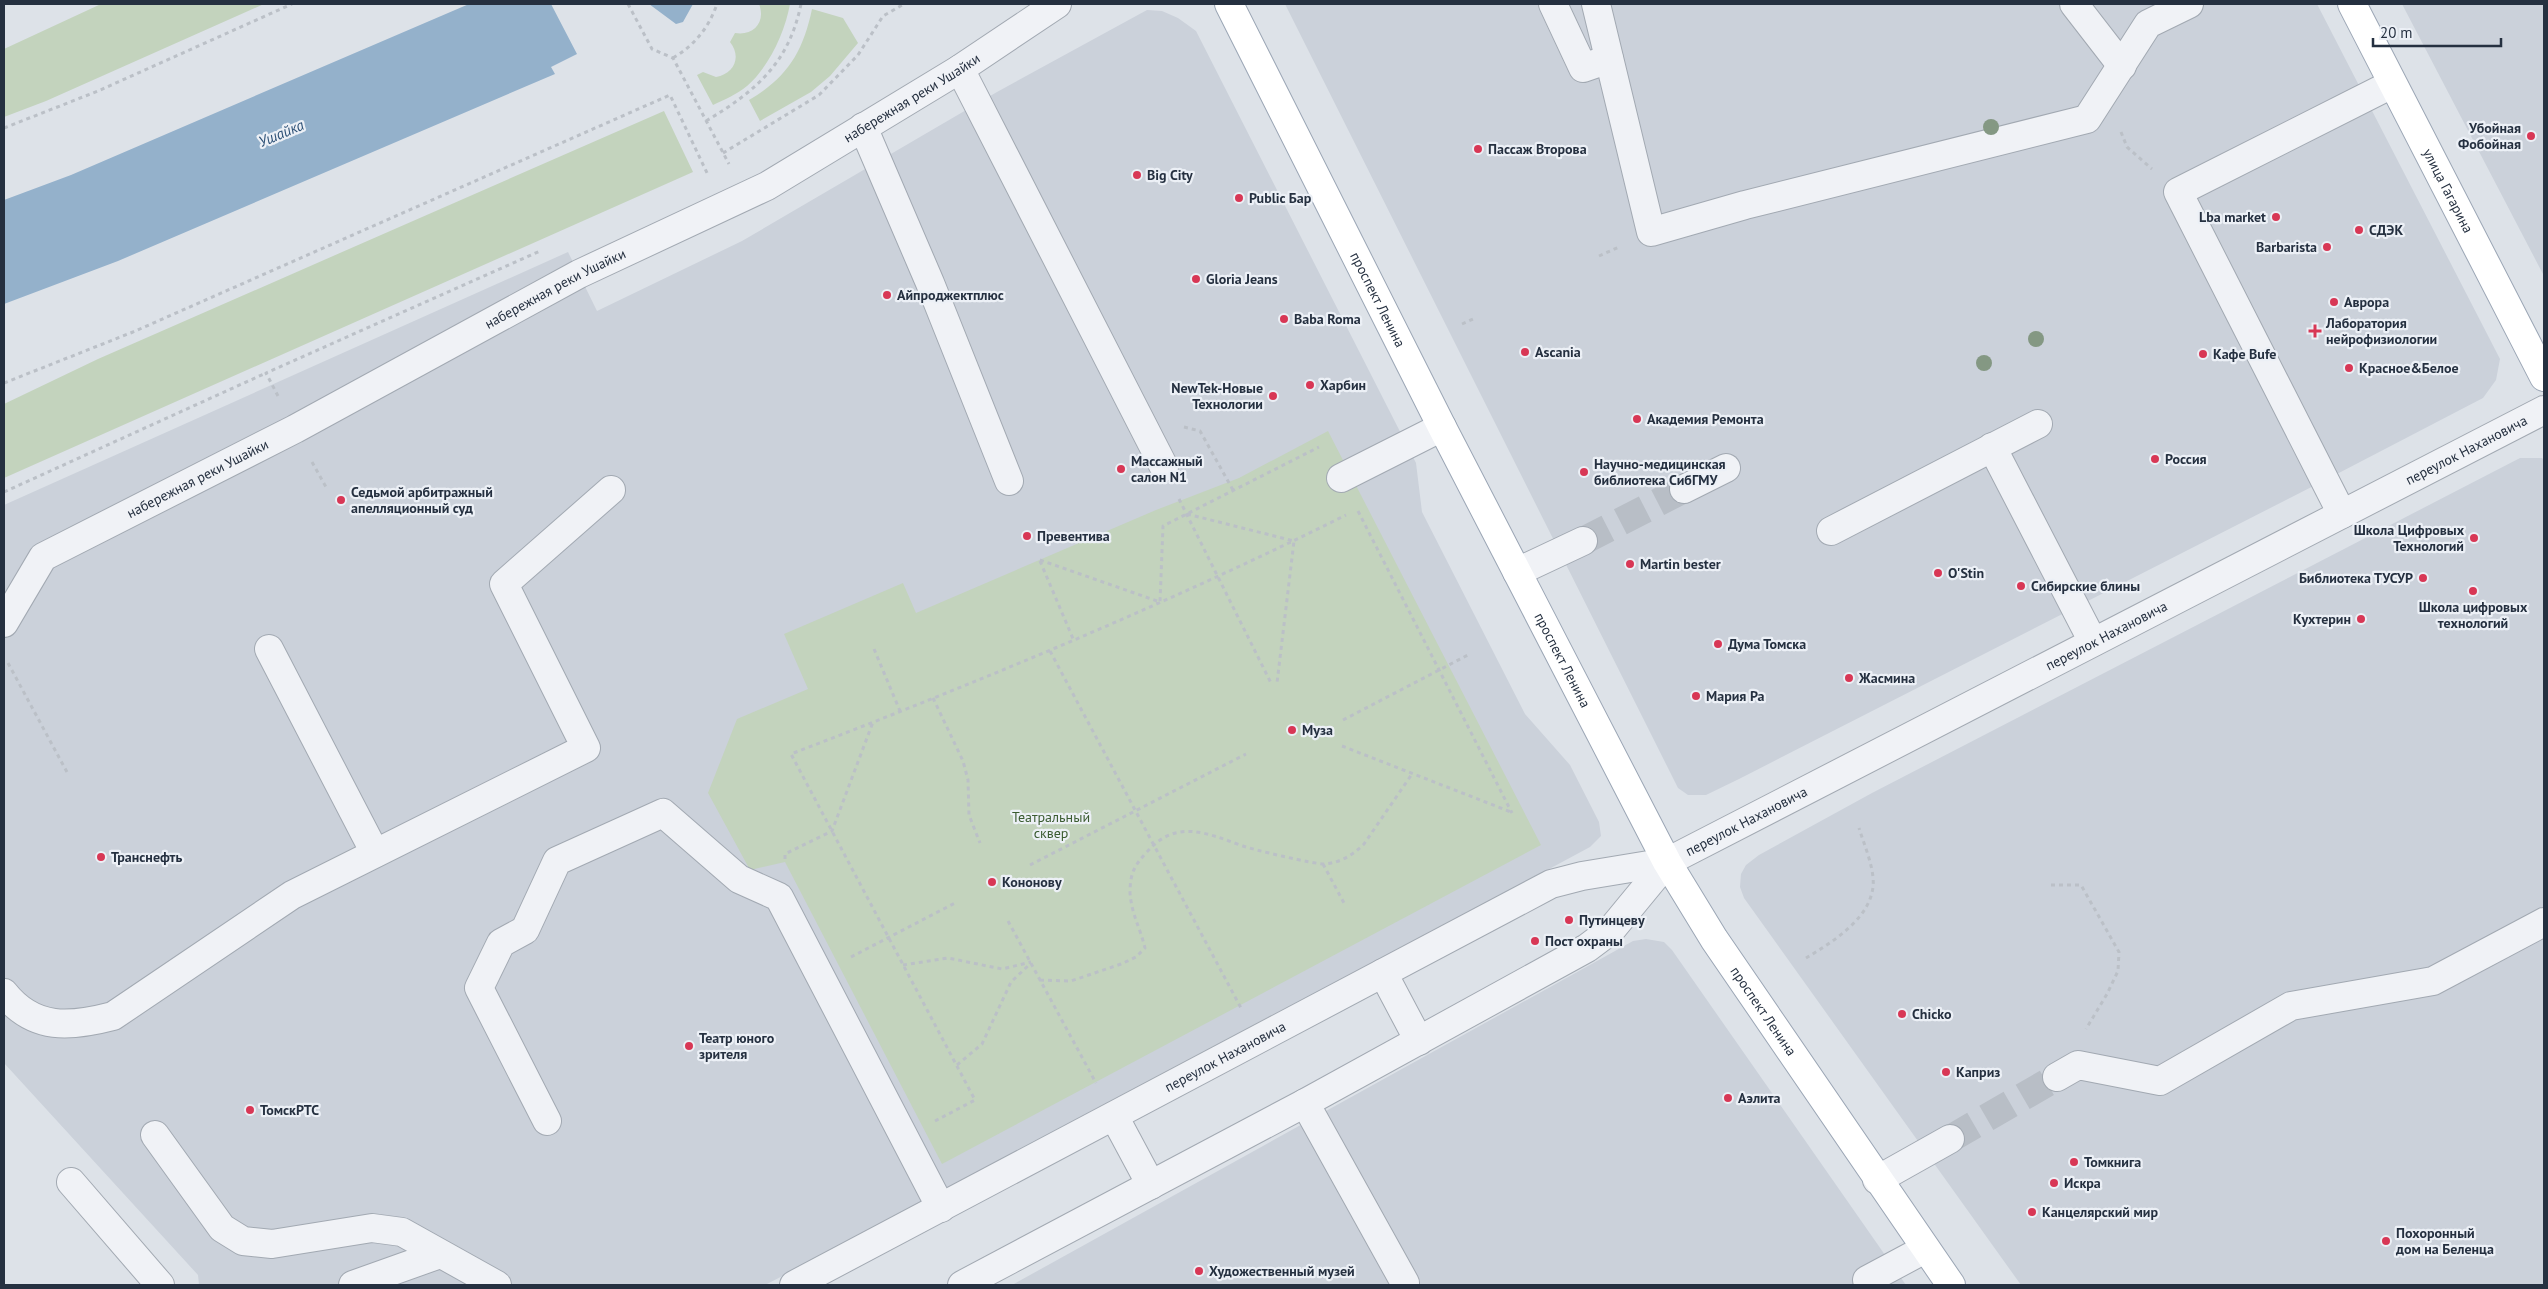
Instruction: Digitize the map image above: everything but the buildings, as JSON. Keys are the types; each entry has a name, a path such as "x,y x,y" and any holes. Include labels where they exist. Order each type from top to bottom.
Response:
{"main road":[{"name":"проспект Ленина","path":"1229,4 1442,427 1667,862 1714,938 1924,1249 1951,1285"},
{"name":"улица Гагарина","path":"2352,4 2544,377"}],"street":[{"name":"набережная реки Ушайки","path":"4,623 43,557 295,428 579,274 767,186 960,69 1057,4"},
{"path":"1553,4 1583,68 1610,59"},
{"path":"1596,4 1651,232 1746,204 2087,119 2148,24 2189,4"},
{"path":"2074,4 2122,66"},
{"path":"960,69 1164,468"},
{"path":"2342,514 2178,192 2392,84"},
{"path":"863,127 930,283 1010,480"},
{"name":"переулок Нахановича","path":"794,1285 1551,884 1582,876 1667,862 2544,410"},
{"path":"1831,531 2038,424"},
{"path":"1342,478 1442,427"},
{"path":"1992,447 2093,642"},
{"path":"1684,489 1726,468"},
{"path":"4,993 12,1004 42,1022 81,1025 113,1016 292,895 586,748 504,584 611,490"},
{"path":"1517,572 1583,541"},
{"path":"269,649 375,854"},
{"path":"547,1121 479,988 501,943 525,930 557,861 663,813 739,879 779,897 940,1208"},
{"name":"переулок Нахановича","path":"962,1285 994,1278 1151,1186 1420,1041 1587,948 1611,930 1667,862"},
{"path":"2057,1077 2078,1065 2160,1082 2291,1006 2433,981 2544,922"},
{"path":"1383,973 1420,1041"},
{"path":"1305,1103 1405,1283"},
{"path":"1114,1116 1151,1186"},
{"path":"155,1135 222,1228 243,1241 272,1244 372,1228 402,1232 496,1285"},
{"path":"1877,1180 1950,1139"},
{"path":"71,1182 160,1285"},
{"path":"1867,1280 1924,1249"},
{"path":"353,1285 440,1254"}],"path":[{"path":"4,128 98,91 292,4"},
{"path":"628,4 652,49 673,58 730,166 723,169"},
{"path":"673,58 686,50 702,33 717,4"},
{"path":"706,121 747,94 778,64 797,24 801,4"},
{"path":"722,153 819,95 858,55 883,16 904,4"},
{"path":"2106,90 2127,147 2178,192"},
{"path":"4,383 133,332 670,95 709,176"},
{"path":"700,180 716,172"},
{"path":"4,492 546,248"},
{"path":"1462,324 1473,319"},
{"path":"266,373 272,384"},
{"path":"1160,602 1163,526 1324,444"},
{"path":"1164,468 1272,685"},
{"path":"904,1138 975,1100 791,754 1074,641 1218,577 1357,510 1512,813 1342,746"},
{"path":"1186,514 1294,541"},
{"path":"1277,683 1294,541"},
{"path":"1074,641 1040,560 1160,602"},
{"path":"874,650 900,711"},
{"path":"1050,651 1258,1040"},
{"path":"1343,720 1468,655"},
{"path":"8,663 68,774"},
{"path":"934,698 963,762 968,780 969,815 980,843"},
{"path":"779,897 786,854 832,831 873,722"},
{"path":"1030,865 1246,754"},
{"path":"1040,980 1071,981 1136,957 1144,948 1142,936 1132,915 1130,891 1133,867 1153,844 1186,830 1209,833 1245,847 1323,864 1339,860 1354,853 1385,815 1412,774"},
{"path":"1806,958 1830,943 1855,922 1871,899 1873,878 1859,828"},
{"path":"1323,864 1344,903"},
{"path":"2051,885 2081,885 2119,952 2118,971 2107,994 2057,1077"},
{"path":"819,974 955,903"},
{"path":"1008,922 1114,1116"},
{"path":"903,965 948,958 1002,969 1031,962"},
{"path":"956,1065 982,1044 1011,982 1031,962"}],"shaded area":[{"path":"1285,4 2317,4 2500,359 2496,380 2483,398 2335,475 1739,779 1706,795 1688,795 1678,788"},
{"path":"2402,4 2544,4 2544,276"},
{"path":"1147,10 1162,11 1178,18 1196,31 1416,463 1422,512 1525,714 1570,765 1599,822 1601,836 1590,847 994,1167 765,1285 199,1285 198,1275 4,1063 4,505 568,252 597,311 742,241 997,92"},
{"path":"2520,458 2542,458 2544,460 2544,1285 2021,1285 1744,898 1740,887 1741,874 1746,865 1759,855 1872,793"},
{"path":"1646,939 1664,942 1672,950 1906,1285 1012,1285 1633,941"}],"green space":[{"path":"101,4 264,4 46,101 4,117 4,49"},
{"path":"759,4 790,4 788,15 775,48 762,69 747,86 713,105 697,75 703,72 716,77 732,69 736,59 734,48 730,42 735,33 748,32 757,26 761,17"},
{"path":"812,9 843,18 858,43 830,76 811,92 760,121 749,100 774,83 791,62 804,38"},
{"path":"664,111 693,172 4,478 4,404 98,359"},
{"name":"Театральный сквер","path":"1328,431 1541,845 942,1164 785,862 750,870 708,793 737,719 808,689 784,634 903,583 916,613 1156,510 1239,478"}],"water":[{"name":"Ушайка","path":"469,4 551,4 577,54 551,67 555,74 118,261 4,304 4,200 71,175"},
{"path":"649,4 693,4 683,22 676,24"}],"tunnel":[{"path":"1583,541 1684,489"},
{"path":"1950,1139 2057,1077"}],"place":[{"name":"Убойная Фобойная","path":"2531,136"},
{"name":"Пассаж Второва","path":"1478,149"},
{"name":"Big City","path":"1137,175"},
{"name":"Public Бар","path":"1239,198"},
{"name":"Lba market","path":"2276,217"},
{"name":"СДЭК","path":"2359,230"},
{"name":"Barbarista","path":"2327,247"},
{"name":"Gloria Jeans","path":"1196,279"},
{"name":"Айпроджектплюс","path":"887,295"},
{"name":"Аврора","path":"2334,302"},
{"name":"Baba Roma","path":"1284,319"},
{"name":"Лаборатория нейрофизиологии","path":"2315,331"},
{"name":"Ascania","path":"1525,352"},
{"name":"Кафе Bufe","path":"2203,354"},
{"name":"Красное&Белое","path":"2349,368"},
{"name":"Харбин","path":"1310,385"},
{"name":"NewTek-Новые Технологии","path":"1273,396"},
{"name":"Академия Ремонта","path":"1637,419"},
{"name":"Россия","path":"2155,459"},
{"name":"Массажный салон N1","path":"1121,469"},
{"name":"Научно-медицинская библиотека СибГМУ","path":"1584,472"},
{"name":"Седьмой арбитражный апелляционный суд","path":"341,500"},
{"name":"Превентива","path":"1027,536"},
{"name":"Школа Цифровых Технологий","path":"2474,538"},
{"name":"Martin bester","path":"1630,564"},
{"name":"O'Stin","path":"1938,573"},
{"name":"Библиотека ТУСУР","path":"2423,578"},
{"name":"Сибирские блины","path":"2021,586"},
{"name":"Школа цифровых технологий","path":"2473,591"},
{"name":"Кухтерин","path":"2361,619"},
{"name":"Дума Томска","path":"1718,644"},
{"name":"Жасмина","path":"1849,678"},
{"name":"Мария Ра","path":"1696,696"},
{"name":"Муза","path":"1292,730"},
{"name":"Транснефть","path":"101,857"},
{"name":"Кононову","path":"992,882"},
{"name":"Путинцеву","path":"1569,920"},
{"name":"Пост охраны","path":"1535,941"},
{"name":"Chicko","path":"1902,1014"},
{"name":"Театр юного зрителя","path":"689,1046"},
{"name":"Каприз","path":"1946,1072"},
{"name":"Аэлита","path":"1728,1098"},
{"name":"ТомскРТС","path":"250,1110"},
{"name":"Томкнига","path":"2074,1162"},
{"name":"Искра","path":"2054,1183"},
{"name":"Канцелярский мир","path":"2032,1212"},
{"name":"Похоронный дом на Беленца","path":"2386,1241"},
{"name":"Художественный музей","path":"1199,1271"}]}
